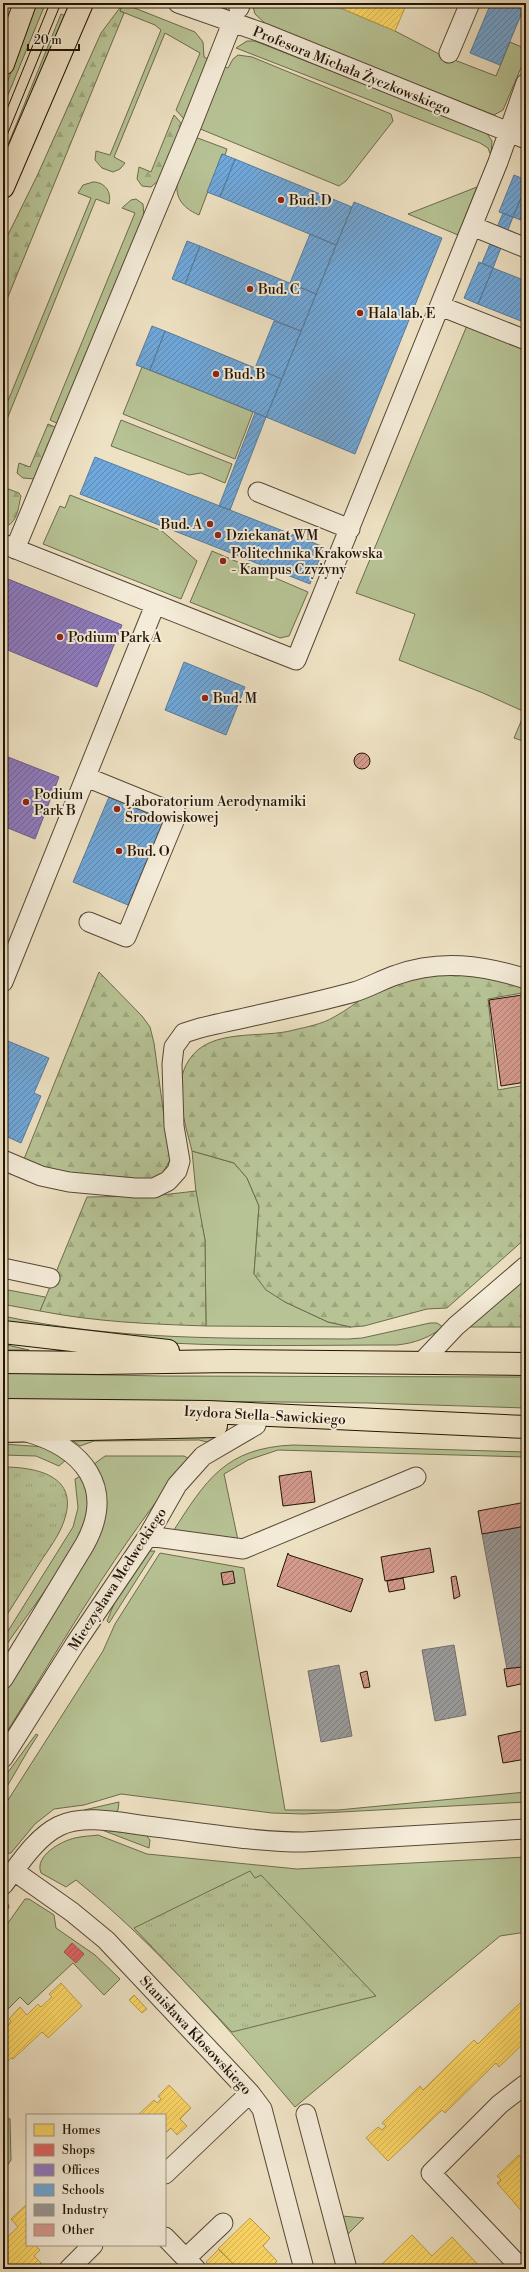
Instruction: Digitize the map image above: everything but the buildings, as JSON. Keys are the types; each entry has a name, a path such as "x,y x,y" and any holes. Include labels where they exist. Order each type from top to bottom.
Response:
{"main road":[{"path":"3,64 25,3"},
{"path":"3,187 82,3"},
{"path":"3,1332 126,1345 232,1361"},
{"path":"3,1362 100,1363 232,1361 526,1364"},
{"name":"Izydora Stella-Sawickiego","path":"3,1410 208,1412 526,1427"},
{"path":"12,1430 256,1425 286,1416"}],"street":[{"name":"Profesora Michała Życzkowskiego","path":"178,3 238,11 266,34 526,139"},
{"path":"449,53 470,3"},
{"path":"238,11 192,124 9,547 296,660 472,226 526,83"},
{"path":"472,226 526,248"},
{"path":"440,306 526,340"},
{"path":"258,492 350,529"},
{"path":"3,982 155,605"},
{"path":"86,777 177,814 126,937 89,922"},
{"path":"3,1160 41,1176 69,1182 154,1188 168,1181 177,1171 180,1161 174,1126 172,1064 174,1047 184,1033 355,992 396,974 428,967 467,964 496,969 526,979"},
{"path":"420,1364 456,1326 526,1266"},
{"path":"3,1268 50,1278"},
{"name":"Mieczysława Medweckiego","path":"3,1758 75,1644 148,1536 177,1485 203,1456 256,1425"},
{"path":"3,1679 90,1535 95,1520 97,1502 92,1477 80,1460 62,1446 41,1436 12,1430"},
{"path":"148,1536 243,1549 416,1477"},
{"path":"8,1878 37,1843 48,1833 60,1825 81,1821 103,1821 267,1840 304,1842 526,1829"},
{"name":"Stanisława Kłosowskiego","path":"8,1878 72,1912 106,1940 250,2093 262,2109 304,2269"},
{"path":"522,2269 431,2173 500,2104 526,2084"},
{"path":"166,2173 250,2093"},
{"path":"306,2114 347,2269"},
{"path":"166,2238 191,2264 223,2223"},
{"path":"69,2269 92,2246"}],"green space":[{"path":"211,3 232,3 226,9"},
{"path":"252,3 329,3 395,31 439,54 496,76 510,42 526,49 526,56 503,110 494,115 267,25 255,14"},
{"path":"35,4 44,7 3,107 3,94"},
{"path":"122,5 127,5 195,32 203,42 204,57 208,59 184,119 176,110 200,53 165,33 114,157 125,163 120,169 113,172 102,168 95,160 96,151 110,155 161,30 155,25 120,11"},
{"path":"122,5 120,11 124,13 3,309 3,245 37,176 101,33"},
{"path":"61,14 66,16 3,163 3,157"},
{"path":"247,41 255,41 486,132 492,141 491,156 488,148 480,143 236,48"},
{"path":"238,55 252,57 391,114 393,121 346,181 339,186 198,128 223,67 228,68 233,59"},
{"path":"174,115 182,124 159,180 151,187 142,186 137,179 139,167 151,172"},
{"path":"195,137 227,149 225,155 222,154 199,215 187,208 180,200 177,190 180,170"},
{"path":"97,182 107,188 110,200 109,204 96,199 3,429 3,413 91,198 78,193 83,185"},
{"path":"477,187 458,235 408,214"},
{"path":"136,199 143,204 144,216 59,424 50,420 135,213 122,208 131,200"},
{"path":"468,323 526,348 524,356 526,362 526,742 514,738 525,712 483,693 399,660 415,614 356,593"},
{"path":"142,367 253,412 235,459 123,414"},
{"path":"121,420 232,464 225,483 201,473 189,475 111,446"},
{"path":"48,424 57,428 35,479 23,478 17,473 19,463 30,467"},
{"path":"3,487 19,493 21,496 15,519 9,525 4,527"},
{"path":"70,495 162,531 197,561 181,599 43,544 60,506 65,508"},
{"path":"212,551 308,592 289,636 280,638 190,602"},
{"path":"99,972 142,1016 150,1027 154,1043 170,1160 161,1176 148,1183 49,1172 24,1159"},
{"path":"478,972 522,986 522,993 488,999 498,1090 526,1085 526,1238 447,1308 427,1309 364,1326 351,1327 328,1322 285,1302 266,1290 254,1274 259,1206 247,1178 234,1163 192,1151 183,1116 181,1092 181,1081 189,1060 198,1050 223,1038 281,1033 325,1022 375,990 402,978 430,974"},
{"path":"192,1151 234,1163 247,1178 259,1206 254,1274 285,1302 328,1322 351,1327 206,1326 205,1240 197,1203"},
{"path":"196,1191 205,1240 206,1326 102,1320 40,1311 87,1197 153,1196"},
{"path":"526,1277 526,1327 469,1327"},
{"path":"3,1289 46,1298 40,1311 7,1305 3,1304"},
{"path":"3,1316 89,1330 132,1334 218,1338 348,1339 362,1338 430,1323 437,1323 443,1327 422,1339 397,1345 199,1344 150,1342 52,1331 3,1321"},
{"path":"3,1344 29,1350 3,1350"},
{"path":"3,1373 161,1376 526,1377 526,1408 369,1403 3,1399"},
{"path":"223,1433 207,1442 199,1440 94,1441 80,1446 69,1438"},
{"path":"3,1444 45,1447 67,1459 59,1466 36,1456 3,1455"},
{"path":"293,1445 526,1452 526,1457 278,1450 248,1460 224,1474 239,1545 172,1533 196,1497 220,1470 234,1460 250,1453 270,1447"},
{"path":"105,1456 184,1456 190,1459 164,1492 115,1560 3,1738 3,1690 95,1544 100,1532 103,1522 104,1504 94,1464"},
{"path":"3,1467 29,1469 52,1477 61,1484 66,1494 67,1506 62,1527 56,1538 3,1621"},
{"path":"81,1476 86,1490 88,1505 77,1539 53,1579 3,1650 3,1639 73,1527 78,1508 75,1479"},
{"path":"146,1551 155,1551 109,1623 107,1621 116,1599"},
{"path":"160,1553 244,1568 285,1810 338,1810 526,1792 526,1802 304,1814 272,1813 121,1794 84,1805 54,1809 35,1824 11,1853 3,1854 3,1808 103,1651 115,1624"},
{"path":"36,1734 38,1735 3,1793 3,1779"},
{"path":"119,1802 118,1810 112,1815 84,1810"},
{"path":"102,1830 146,1835 150,1840 149,1848"},
{"path":"98,1835 147,1854 297,1869 526,1857 526,1932 500,1936 295,2107 191,1988 106,1905 76,1880 66,1887 41,1873 41,1861 50,1850 56,1846 75,1838"},
{"path":"250,1871 255,1878 261,1875 376,1996 232,2032 134,1928"},
{"path":"25,1899 29,1899 54,1915 56,1928 95,1955 120,1979 104,1995 73,1963 28,2005 20,1997 3,2014 3,1930"},
{"path":"3,1900 9,1907 3,1917"},
{"path":"3,2117 10,2119 11,2160 3,2172"},
{"path":"342,2216 364,2218 347,2235"}],"tram line":[{"path":"3,119 50,3"},
{"path":"3,145 61,3"}],"place":[{"name":"Bud. D","path":"281,200"},
{"name":"Bud. C","path":"250,289"},
{"name":"Hala lab. E","path":"360,313"},
{"name":"Bud. B","path":"216,374"},
{"name":"Bud. A","path":"210,524"},
{"name":"Dziekanat WM","path":"218,535"},
{"name":"Politechnika Krakowska - Kampus Czyżyny","path":"223,561"},
{"name":"Podium Park A","path":"60,637"},
{"name":"Bud. M","path":"205,698"},
{"name":"Podium Park B","path":"26,802"},
{"name":"Laboratorium Aerodynamiki Środowiskowej","path":"117,809"},
{"name":"Bud. O","path":"119,851"}]}
